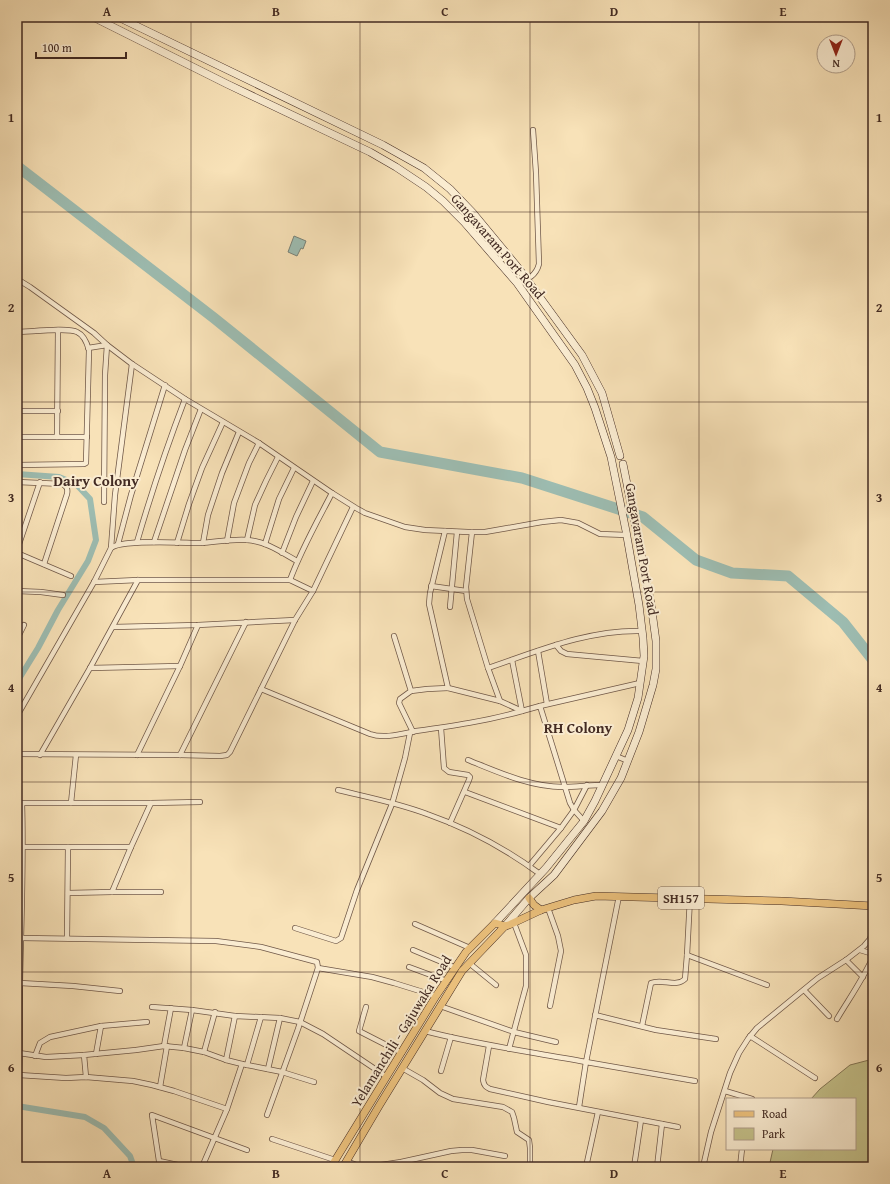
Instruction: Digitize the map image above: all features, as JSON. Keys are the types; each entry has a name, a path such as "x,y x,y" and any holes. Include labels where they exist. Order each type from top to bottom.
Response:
{"main road":[{"name":"Yelamanchili - Gajuwaka Road","path":"345,1164 462,971 505,926 545,909 574,900 596,896 782,901 873,906"},
{"path":"529,898 534,905 545,909"},
{"path":"495,923 505,926"},
{"name":"Yelamanchili - Gajuwaka Road","path":"331,1167 436,996 470,948 495,923"}],"street":[{"name":"Gangavaram Port Road","path":"93,17 227,84 370,152 426,186 464,222 517,283 575,366 587,388 613,463 627,533 639,631 640,683 638,698 628,730 603,785 584,821 540,874 495,923"},
{"name":"Gangavaram Port Road","path":"118,17 383,145 424,168 450,189 473,213 526,280 582,355 596,382 606,407 620,456"},
{"path":"517,283 526,280 535,273 539,264 533,130"},
{"path":"17,279 94,333 132,364 185,399 259,443 332,494 365,513 405,527 457,532 485,532 561,520 578,523 605,535 627,533"},
{"path":"57,437 58,330"},
{"path":"17,332 68,330 77,332 88,344 86,437 87,461 84,464 17,464"},
{"path":"88,348 107,345"},
{"path":"104,502 105,374 107,345"},
{"path":"17,716 94,582 110,548 115,495 132,364"},
{"path":"118,544 131,495 165,385"},
{"path":"137,542 150,499 185,399"},
{"path":"154,542 185,450 202,409"},
{"path":"17,411 58,411"},
{"path":"177,543 202,468 223,422"},
{"path":"202,543 208,515 222,473 239,432"},
{"path":"17,437 86,437"},
{"path":"227,541 234,503 249,463 259,443"},
{"path":"620,456 623,464"},
{"path":"247,540 255,505 278,457"},
{"name":"Gangavaram Port Road","path":"505,926 529,898 554,875 602,811 621,778 628,761 647,708 653,686 656,669 656,641 637,529 623,464"},
{"path":"265,544 279,499 294,468"},
{"path":"282,553 296,517 313,481"},
{"path":"17,482 62,484 68,489 68,494 44,564"},
{"path":"17,550 40,482"},
{"path":"290,580 297,561 311,532 332,494"},
{"path":"17,754 227,755 230,752 295,620 313,591 355,508"},
{"path":"445,531 431,586 429,604 430,614 448,688"},
{"path":"450,608 457,532"},
{"path":"472,532 466,591 488,668 500,702"},
{"path":"110,548 118,544 137,542 202,543 247,540 265,544 297,561"},
{"path":"17,553 71,576"},
{"path":"94,582 138,580 290,580 313,591"},
{"path":"40,755 138,580"},
{"path":"431,586 466,591"},
{"path":"17,591 63,595"},
{"path":"113,627 198,625 295,620"},
{"path":"180,755 246,622"},
{"path":"17,638 24,625"},
{"path":"137,755 198,625"},
{"path":"488,668 556,645 599,633 639,631"},
{"path":"394,636 411,691"},
{"path":"556,645 561,651 567,654 640,660"},
{"path":"538,651 547,704"},
{"path":"512,660 522,710"},
{"path":"90,668 180,666"},
{"path":"261,689 375,736 441,728 503,716 522,710 640,683"},
{"path":"295,928 336,941 341,938 357,890 392,804 412,732 399,703 400,700 411,691 448,688 500,702 522,710"},
{"path":"540,706 564,787 574,810 584,821"},
{"path":"441,728 444,768 449,772 469,776 469,780 450,823"},
{"path":"72,803 76,755"},
{"path":"616,756 628,761"},
{"path":"468,760 521,780 537,784 564,787 603,785"},
{"path":"529,866 574,810 587,785"},
{"path":"338,790 426,813 479,836 540,874"},
{"path":"464,792 561,828"},
{"path":"17,1110 19,1075 18,1033 23,847 20,803 200,802"},
{"path":"112,892 130,847 151,803"},
{"path":"17,847 130,847"},
{"path":"67,938 68,847"},
{"path":"68,893 161,892"},
{"path":"579,1107 586,1062 619,896"},
{"path":"642,1026 651,983 662,981 678,983 685,979 690,898"},
{"path":"545,909 558,936 561,951 550,1006"},
{"path":"509,1048 526,986 526,955 514,923"},
{"path":"415,924 470,948"},
{"path":"703,1167 711,1132 725,1091 739,1053 750,1036 757,1028 818,978 860,950 870,939 873,930"},
{"path":"21,938 230,942 261,947 318,963 318,968 300,1022 267,1115"},
{"path":"412,950 456,968"},
{"path":"860,950 873,954"},
{"path":"687,955 767,985"},
{"path":"837,1020 863,977 873,957"},
{"path":"846,960 863,977"},
{"path":"469,962 496,985"},
{"path":"409,967 447,981"},
{"path":"318,968 379,979 436,996"},
{"path":"20,983 73,986 120,991"},
{"path":"804,990 829,1016"},
{"path":"440,1006 514,1032 556,1042"},
{"path":"152,1007 215,1012 235,1016 280,1018 300,1022 323,1034 387,1077"},
{"path":"366,1007 359,1031 402,1053"},
{"path":"160,1087 171,1008"},
{"path":"184,1048 192,1010"},
{"path":"204,1052 215,1012"},
{"path":"595,1015 656,1030 716,1040"},
{"path":"226,1060 235,1016"},
{"path":"202,1167 227,1109 261,1017"},
{"path":"268,1070 280,1018"},
{"path":"35,1056 40,1043 50,1038 102,1026 147,1022"},
{"path":"96,1054 102,1026"},
{"path":"425,1031 490,1046 509,1048 695,1081"},
{"path":"750,1036 815,1078"},
{"path":"441,1071 451,1038"},
{"path":"19,1053 46,1057 96,1054 165,1046 204,1052 244,1065 282,1072 314,1082"},
{"path":"490,1046 483,1080 486,1087 490,1089 548,1102 678,1127"},
{"path":"84,1055 86,1077"},
{"path":"402,1068 453,1099 502,1107 512,1112 517,1132 529,1140 530,1167"},
{"path":"19,1075 66,1078 86,1077 133,1081 174,1091 227,1109"},
{"path":"725,1091 749,1098"},
{"path":"586,1167 598,1112"},
{"path":"187,1167 159,1161 152,1115 247,1150"},
{"path":"634,1167 641,1120"},
{"path":"657,1167 662,1124"},
{"path":"272,1139 335,1160"},
{"path":"345,1164 368,1167 462,1150 478,1151 504,1156"},
{"path":"740,1167 742,1150"}],"green space":[{"path":"873,1059 873,1167 769,1167 773,1150 856,1150 856,1098 812,1098 820,1089 850,1065"}],"water":[{"path":"294,236 306,241 303,249 301,248 297,256 288,252"}],"waterway":[{"path":"17,166 214,318 380,452 522,478 643,517 696,560 732,573 788,576 843,622 873,660"},
{"path":"17,474 59,477 76,484 90,499 96,540 88,561 17,682"},
{"path":"17,1106 85,1117 104,1128 130,1156 134,1167"}],"district":[{"name":"Dairy Colony","path":"96,481"},
{"name":"RH Colony","path":"578,728"}]}
